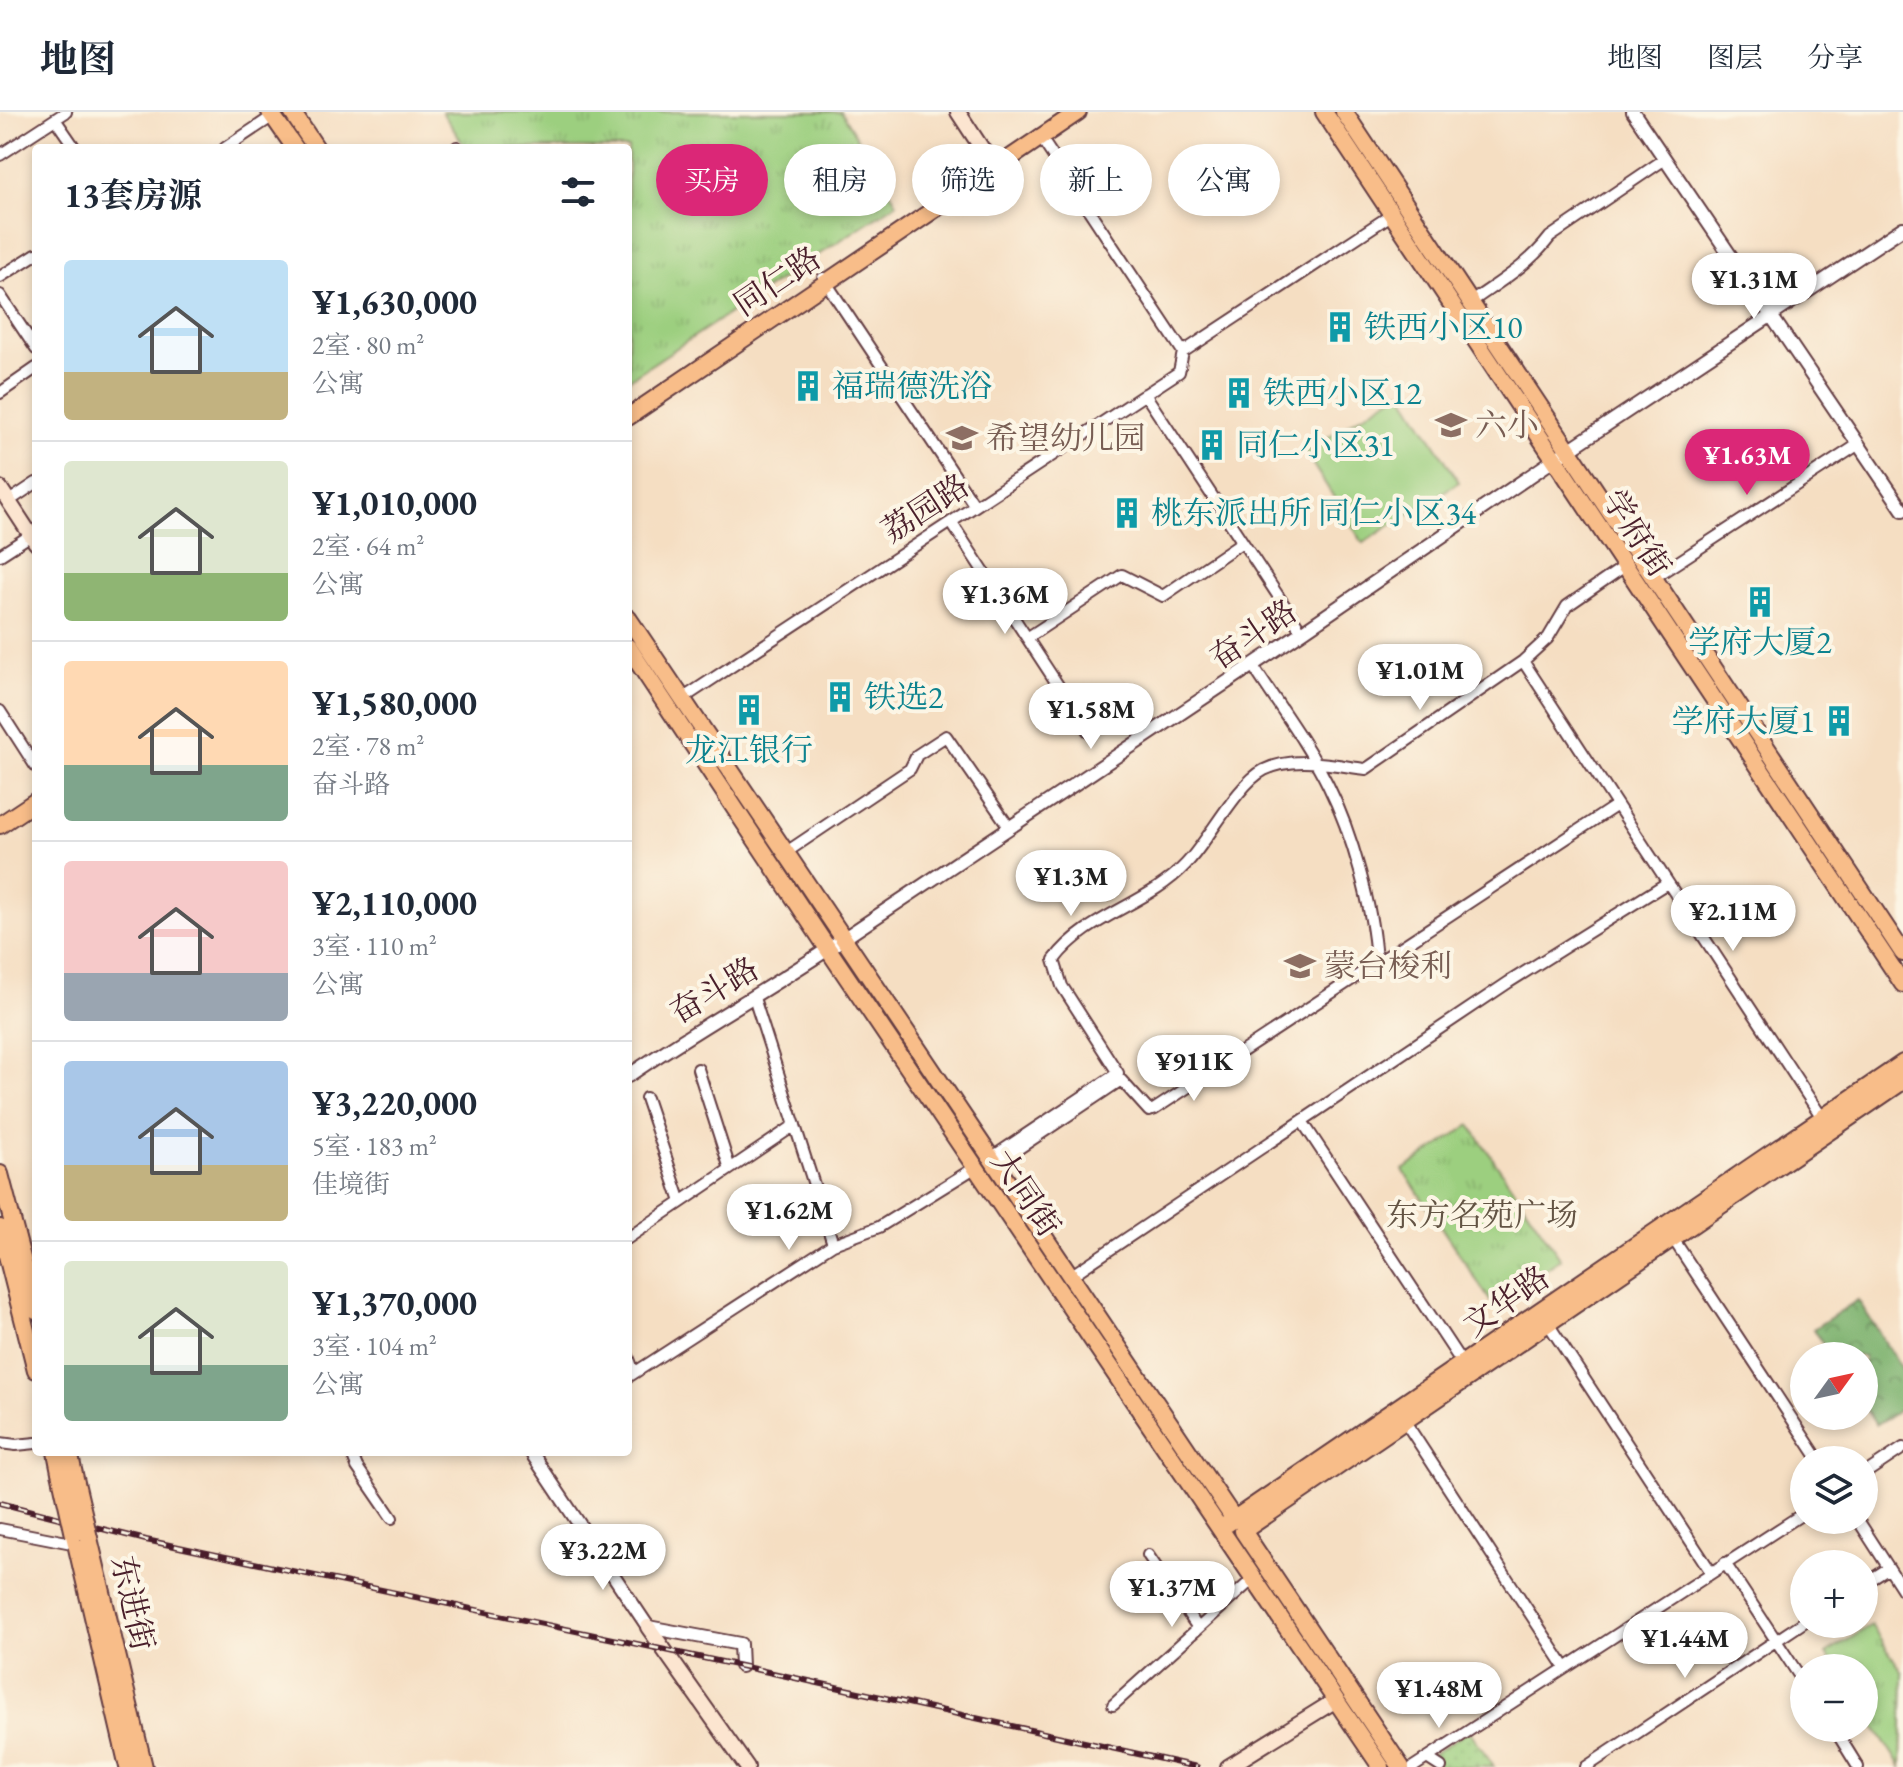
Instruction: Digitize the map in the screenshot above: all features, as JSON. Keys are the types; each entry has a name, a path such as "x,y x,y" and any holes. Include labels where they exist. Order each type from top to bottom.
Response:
{"main road":[{"path":"292,112 313,144"},
{"path":"958,112 979,144"},
{"name":"同仁路","path":"1039,135 1069,112"},
{"name":"同仁路","path":"1024,145 1078,112"},
{"name":"学府街","path":"1324,112 1903,984"},
{"name":"学府街","path":"1344,112 1903,953"},
{"path":"272,114 292,144"},
{"name":"同仁路","path":"632,402 918,216"},
{"name":"同仁路","path":"632,414 824,279"},
{"path":"0,488 32,536"},
{"name":"大同街","path":"632,624 785,853 835,944"},
{"name":"大同街","path":"632,653 1069,1277 1401,1767"},
{"path":"0,825 32,804"},
{"path":"0,835 32,814"},
{"name":"文华路","path":"1669,1232 1903,1063"},
{"name":"文华路","path":"1224,1535 1669,1232 1903,1081"},
{"name":"大同街","path":"987,1163 1224,1535 1381,1767"},
{"path":"0,1174 32,1296"},
{"path":"0,1228 32,1354"},
{"name":"文华路","path":"1238,1525 1404,1420 1466,1370"},
{"name":"东进街","path":"58,1456 67,1473 128,1767"},
{"name":"东进街","path":"67,1473 69,1456"},
{"name":"东进街","path":"80,1539 144,1767"},
{"path":"648,1627 747,1767"},
{"path":"1228,1767 1336,1700"}],"street":[{"path":"0,155 66,112"},
{"path":"1633,112 1903,510"},
{"path":"231,144 272,114"},
{"path":"55,119 72,144"},
{"path":"1039,135 1183,352 1391,215"},
{"path":"1471,302 1519,269 1537,254 1550,237 1665,159"},
{"name":"奋斗路","path":"632,1073 673,1045 754,998 1903,228"},
{"path":"0,277 32,257"},
{"path":"824,279 975,506"},
{"path":"0,295 32,343"},
{"name":"荔园路","path":"682,699 1179,372 1183,352"},
{"path":"0,393 32,371"},
{"path":"1145,394 1302,632"},
{"path":"1655,577 1859,444"},
{"path":"9,501 32,486"},
{"path":"951,522 1088,731"},
{"path":"0,555 32,540"},
{"path":"1027,638 1122,575 1163,596 1242,542"},
{"path":"987,1163 1118,1073 1062,986 1054,960 1064,947 1089,926 1158,889 1186,865 1243,788 1260,772 1279,764 1366,769 1523,661 1548,638 1567,606 1625,566"},
{"path":"1523,661 1823,1119"},
{"path":"1253,666 1334,797 1374,928 1376,961"},
{"path":"0,711 32,761"},
{"path":"785,853 910,769 917,755 946,736 1009,827"},
{"path":"632,1374 833,1244 879,1227 1121,1080 1149,1111 1155,1109 1617,805"},
{"path":"1069,1277 1509,982 1667,883"},
{"path":"754,998 833,1244"},
{"path":"698,1069 730,1169"},
{"path":"646,1098 681,1202"},
{"path":"1302,1121 1466,1370"},
{"path":"632,1235 795,1125"},
{"path":"1669,1232 1810,1446"},
{"path":"1544,1318 1711,1572"},
{"path":"1404,1420 1565,1667"},
{"path":"0,1443 32,1443"},
{"path":"1878,1465 1903,1448"},
{"path":"353,1456 392,1518"},
{"path":"534,1456 648,1627 740,1644 741,1666"},
{"path":"1413,1767 1790,1522"},
{"path":"0,1529 80,1539"},
{"path":"1867,1534 1903,1590"},
{"path":"1148,1555 1198,1628"},
{"path":"1725,1563 1790,1662"},
{"path":"1878,1575 1889,1568"},
{"path":"1113,1705 1254,1578"},
{"path":"1586,1767 1790,1631"},
{"path":"1843,1742 1858,1767"},
{"path":"1427,1758 1441,1767"}],"green space":[{"path":"442,112 841,112 861,144 784,144 784,216 877,216 632,377 632,144 463,144"},
{"path":"1401,391 1459,482 1363,543 1305,452"},
{"name":"东方名苑广场","path":"1470,1125 1561,1259 1493,1305 1403,1170"},
{"path":"1858,1300 1903,1370 1903,1408 1878,1424 1878,1342 1822,1342 1813,1329"},
{"path":"1878,1636 1903,1673 1901,1767 1878,1732 1878,1654 1826,1654 1851,1638 1878,1638"},
{"path":"1469,1730 1494,1767 1441,1767 1427,1758"}],"railway":[{"path":"0,1503 146,1540 741,1666 1197,1767"}],"place":[{"name":"铁西小区10","path":"1340,327"},
{"name":"福瑞德洗浴","path":"808,386"},
{"name":"铁西小区12","path":"1239,393"},
{"name":"六小","path":"1451,425"},
{"name":"希望幼儿园","path":"962,438"},
{"name":"同仁小区31","path":"1212,445"},
{"name":"桃东派出所 同仁小区34","path":"1127,513"},
{"name":"学府大厦2","path":"1760,602"},
{"name":"铁选2","path":"840,697"},
{"name":"龙江银行","path":"749,710"},
{"name":"学府大厦1","path":"1839,721"},
{"name":"蒙台梭利","path":"1300,966"}]}
